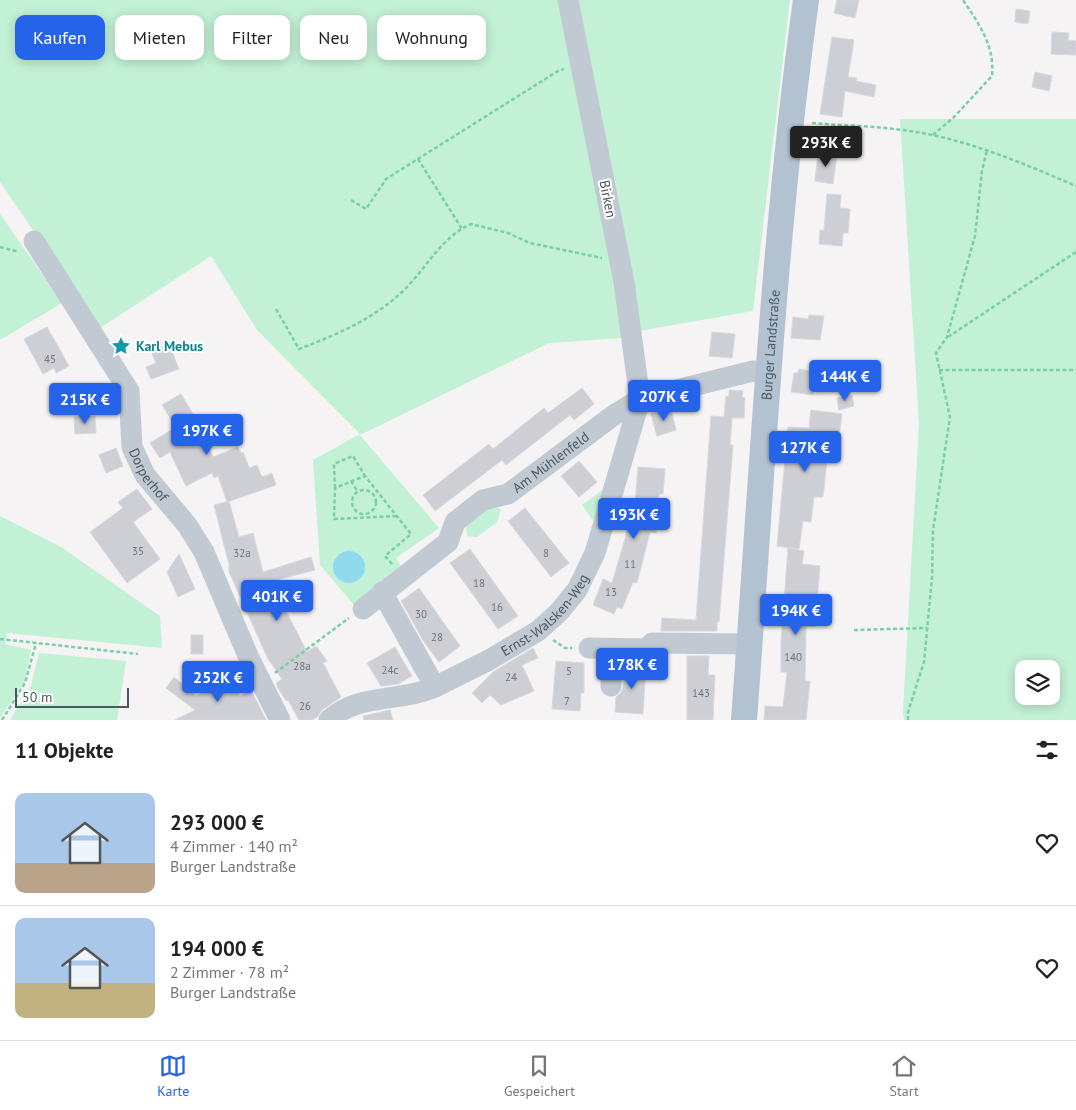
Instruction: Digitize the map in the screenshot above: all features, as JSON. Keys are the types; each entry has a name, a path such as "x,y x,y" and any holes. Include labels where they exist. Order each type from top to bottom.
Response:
{"main road":[{"name":"Burger Landstraße","path":"744,720 769,373 791,122 806,0"}],"street":[{"name":"Birken","path":"568,0 620,263 640,399"},
{"name":"Dorperhof","path":"34,241 129,390 132,447 145,475 196,539 260,682 280,720"},
{"name":"Am Mühlenfeld","path":"362,609 448,542 455,522 483,500 508,494 614,415 640,399 753,371 769,373"},
{"name":"Ernst-Walsken-Weg","path":"435,688 489,660 538,631 572,597 590,567 640,399"},
{"path":"329,720 354,706 387,697 422,693 435,688 382,592"},
{"path":"589,648 612,650 647,649 652,643 749,644"},
{"path":"611,686 612,650"}],"path":[{"path":"933,135 954,117 992,76 993,59 990,47 962,0"},
{"path":"351,200 366,209 386,180 558,71 574,68 580,61"},
{"path":"791,122 914,131 933,135 987,150 1076,186"},
{"path":"908,720 908,712 924,667 932,578 933,530 950,416 936,353 947,337 975,236 982,171 987,150"},
{"path":"418,158 462,229"},
{"path":"276,309 299,349 335,335 353,326 402,292 428,259 462,229 471,224 508,233 530,243 558,247 620,263"},
{"path":"947,337 1076,252"},
{"path":"939,370 1076,370"},
{"path":"397,516 365,516 334,519 334,464 353,456 365,476 379,492 411,534 385,556 402,577"},
{"path":"334,488 365,476"},
{"path":"351,481 358,492"},
{"path":"368,491 373,495 375,506 365,516 356,511 352,504 354,496 358,492 368,491"},
{"path":"373,495 379,492"},
{"path":"260,682 362,609"},
{"path":"854,630 927,628"},
{"path":"538,631 565,648 589,648"},
{"path":"0,638 138,654"},
{"path":"2,720 25,683 36,643"}],"green space":[{"path":"0,0 562,0 611,260 623,338 549,343 360,435 439,528 396,558 402,567 354,605 320,565 313,460 360,434 257,330 211,256 100,328 0,182"},
{"path":"576,0 790,0 753,311 639,331"},
{"path":"900,119 1076,119 1076,720 904,720 919,424"},
{"path":"0,214 62,303 0,340"},
{"path":"608,486 599,521 592,519 582,505"},
{"path":"487,504 501,509 497,522 477,537 467,536 466,523"},
{"path":"0,516 61,547 160,616 162,648 7,633 5,644 31,650 25,681 0,718"},
{"path":"39,653 126,661 117,720 10,720 31,686"}],"water":[{"path":"349,551 355,552 360,556 364,561 364,573 360,578 355,582 349,583 343,582 338,578 334,573 333,567 334,561 338,556 343,552"}],"building":[{"path":"837,0 859,0 855,18 834,13"},
{"path":"1016,9 1030,11 1028,24 1015,22"},
{"path":"1052,32 1069,33 1068,40 1076,41 1076,55 1051,54"},
{"path":"832,37 854,40 848,77 857,78 856,81 876,85 874,97 845,91 842,117 820,114"},
{"path":"1035,72 1052,76 1049,91 1032,87"},
{"path":"818,152 837,154 833,184 815,181"},
{"path":"827,194 841,195 840,208 850,209 848,233 843,233 842,246 819,244 820,230 824,230"},
{"path":"809,315 824,316 820,340 791,338 793,317 808,319"},
{"path":"47,327 69,366 56,373 54,368 43,374 24,339"},
{"path":"712,332 735,334 732,358 709,356"},
{"path":"169,344 179,369 151,379 146,367 156,363 151,351"},
{"path":"799,369 816,372 813,395 791,392 794,373 798,373"},
{"path":"110,384 117,395 108,399 102,389"},
{"path":"582,388 594,404 574,420 570,415 506,465 502,460 435,511 423,495 489,444 493,449 544,408 548,413"},
{"path":"729,390 743,391 742,397 745,398 744,418 732,418 730,445 733,445 717,631 661,631 662,618 696,620 711,416 724,417 726,396 729,397"},
{"path":"181,394 193,414 213,457 238,447 241,453 243,452 249,468 257,465 262,477 272,473 276,485 227,502 218,476 214,478 212,473 186,486 170,452 160,458 150,443 176,427 162,405"},
{"path":"852,395 854,406 839,410 837,398"},
{"path":"671,409 676,430 657,436 651,414"},
{"path":"811,410 842,414 838,443 829,442 823,497 814,497 811,522 803,521 799,549 777,546 788,427 809,428"},
{"path":"95,416 96,433 75,434 74,417"},
{"path":"116,448 123,466 106,473 99,455"},
{"path":"579,461 597,482 579,497 561,476"},
{"path":"638,467 665,469 663,494 659,494 656,533 650,532 637,583 633,582 622,609 617,607 614,614 593,605 603,579 612,583 625,539 631,506 635,506"},
{"path":"137,489 152,509 133,522 160,559 127,583 90,532 123,508 118,502"},
{"path":"229,501 239,537 253,533 263,572 311,557 315,570 269,582 287,607 285,609 307,652 316,646 327,661 323,663 341,697 322,710 312,720 299,720 288,700 286,701 278,688 276,683 282,679 268,659 229,572 229,565 214,505"},
{"path":"525,508 569,563 551,577 508,521"},
{"path":"788,548 804,551 802,564 820,566 815,627 806,626 805,681 810,681 806,720 764,720 765,706 783,707 787,672 781,672 781,643"},
{"path":"470,549 518,616 498,629 450,563"},
{"path":"179,554 195,589 178,597 167,572"},
{"path":"419,588 460,646 439,662 424,642 401,601"},
{"path":"191,635 203,635 203,654 191,654"},
{"path":"395,647 412,676 398,684 381,686 367,663"},
{"path":"533,648 538,658 522,665 534,691 501,705 490,695 482,703 472,693 493,672"},
{"path":"687,656 709,656 708,675 715,675 713,720 687,720"},
{"path":"556,661 584,663 584,693 581,693 580,711 552,709"},
{"path":"624,664 646,665 643,714 615,712 616,697 621,693 623,687"},
{"path":"174,677 196,696 231,678 240,696 251,690 266,720 175,720 195,710 166,688"},
{"path":"390,710 393,720 364,720 363,716"}],"place":[{"name":"Karl Mebus","path":"121,346"}]}
